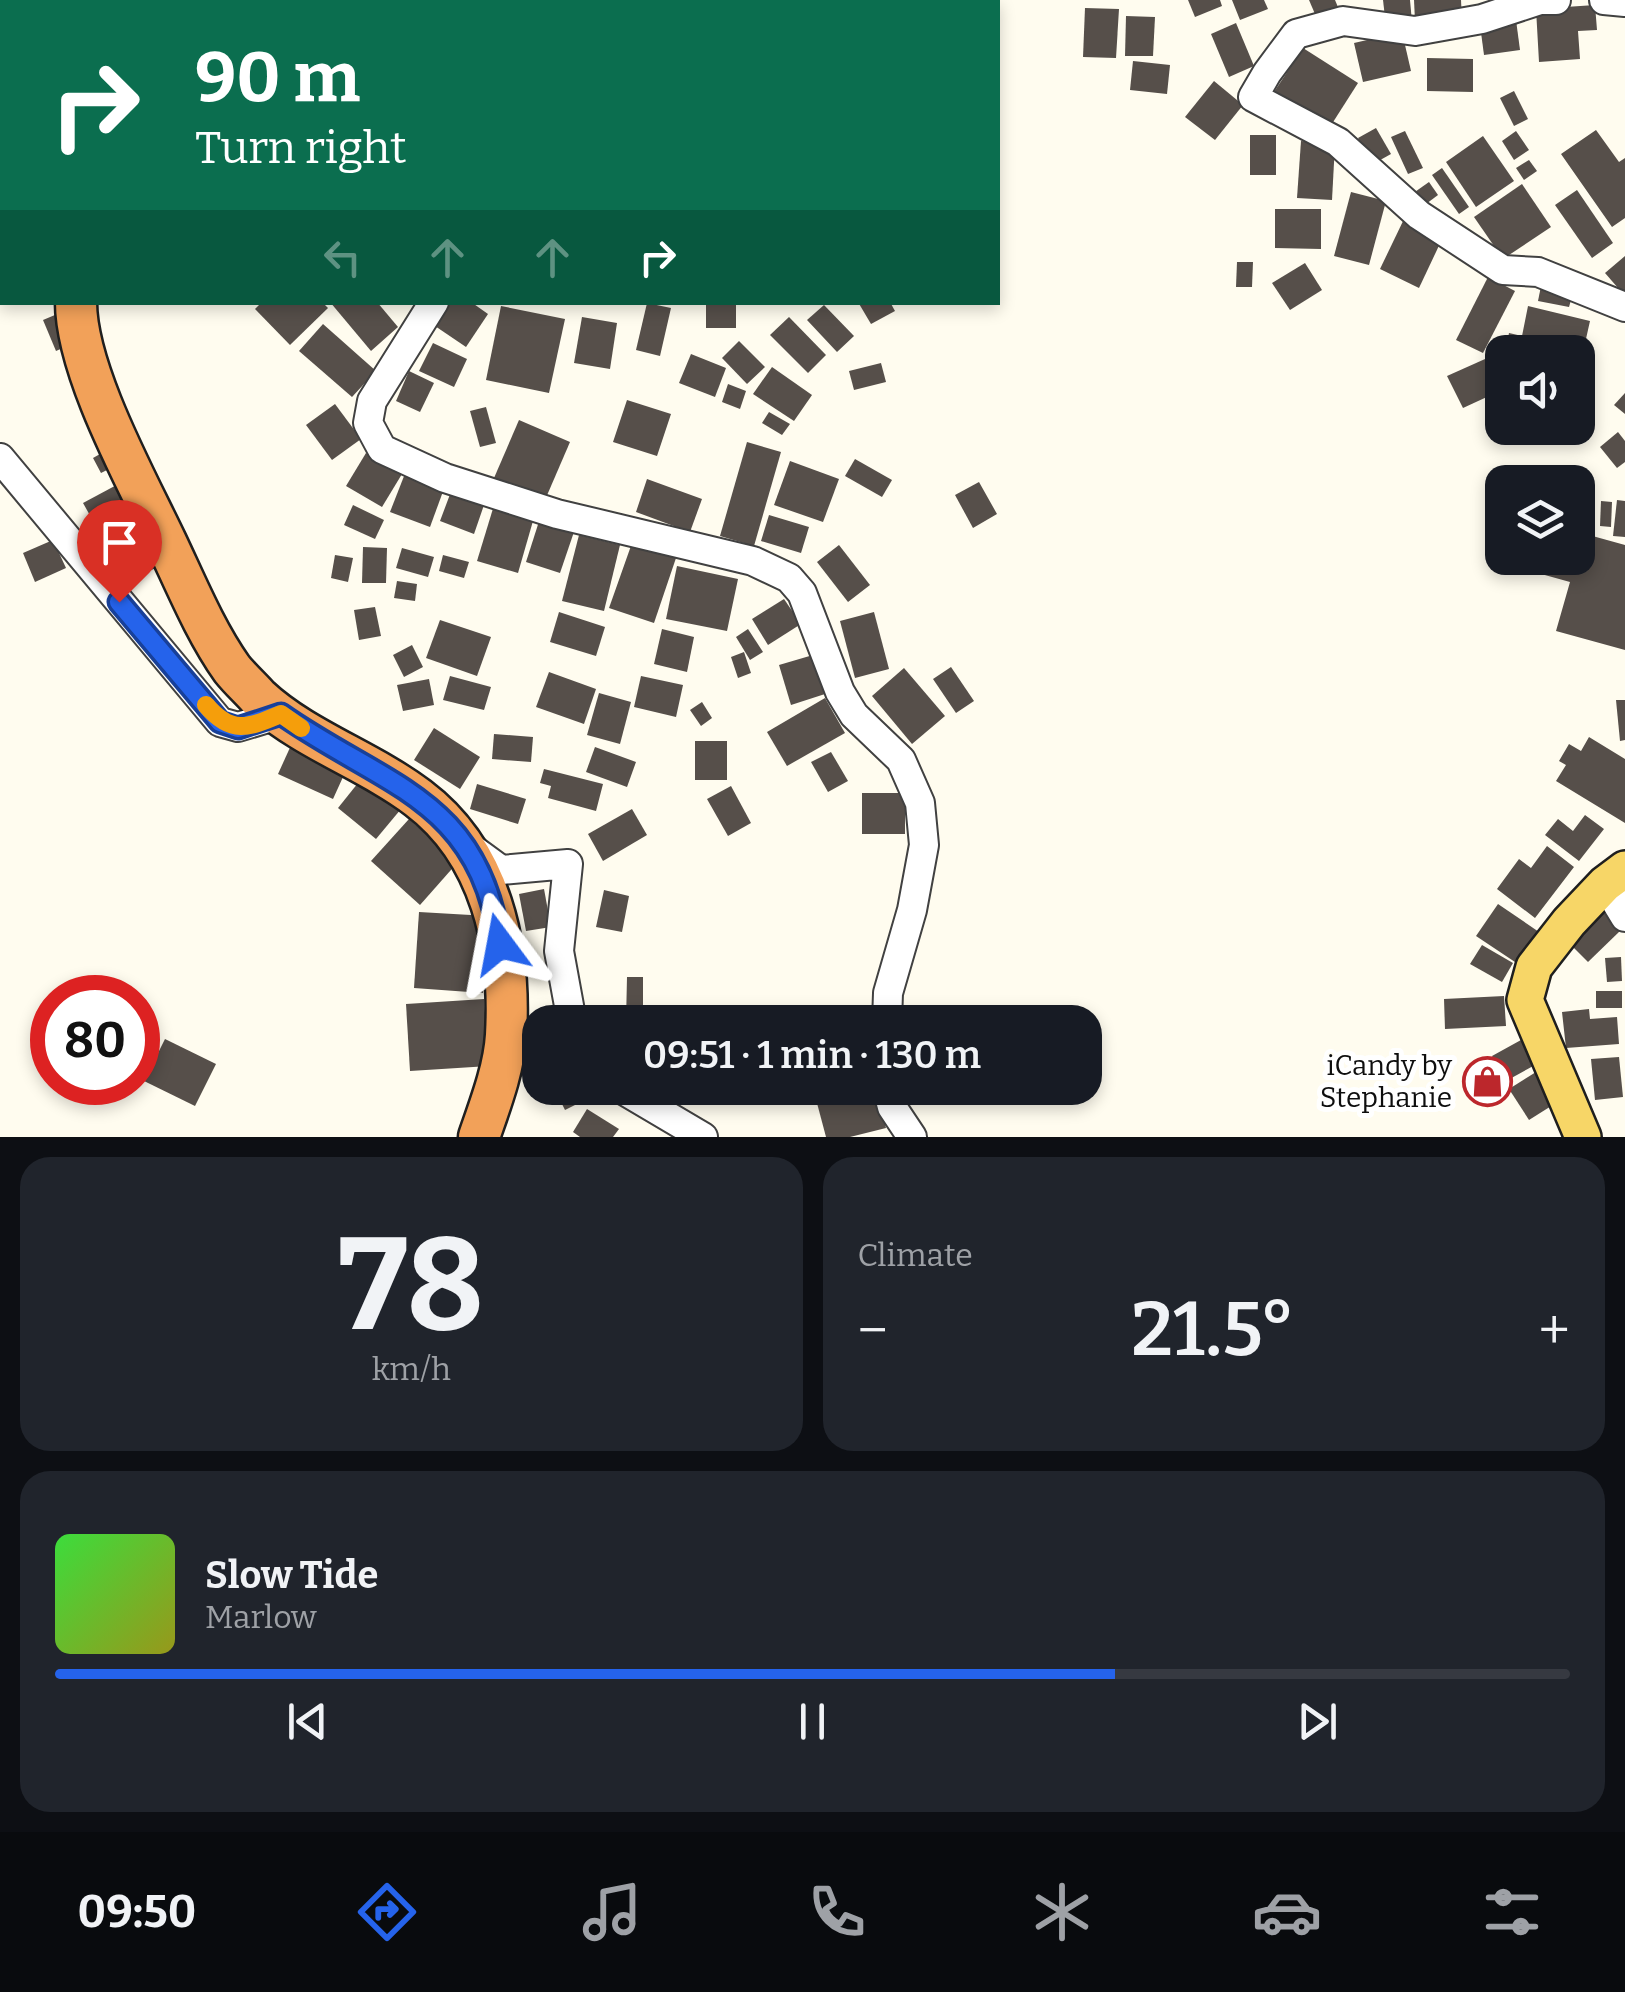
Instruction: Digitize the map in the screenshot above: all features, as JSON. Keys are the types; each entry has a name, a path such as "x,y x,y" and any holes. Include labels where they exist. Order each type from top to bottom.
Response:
{"highway":[{"path":"76,305 84,350 106,412 191,595 234,671 281,714 417,797 451,826 476,862 496,916 504,971 506,1037 493,1095 478,1137"}],"main road":[{"path":"1583,1137 1525,1000 1534,966 1615,876"}],"street":[{"path":"1556,0 1540,0 1482,18 1416,31 1343,21 1296,34 1253,97 1338,142 1419,215 1504,270 1538,272 1625,307"},
{"path":"1604,0 1625,2"},
{"path":"432,305 372,401 368,424 382,448 445,478 572,519 753,561 789,578 802,594 840,692 854,715 901,760 920,803 924,826 922,864 888,1005"},
{"path":"0,458 220,722 238,728 281,714"},
{"path":"461,840 500,870 568,864 559,951 569,1005"},
{"path":"1615,876 1625,917"},
{"path":"649,1105 703,1137"},
{"path":"891,1105 912,1137"}],"building":[{"path":"1188,0 1220,0 1222,6 1195,17"},
{"path":"1232,0 1264,0 1268,9 1240,20"},
{"path":"1309,0 1335,0 1340,12 1318,21"},
{"path":"1383,0 1410,0 1412,22 1386,26"},
{"path":"1414,0 1461,0 1462,20 1415,21"},
{"path":"1595,5 1597,30 1578,31 1580,59 1539,62 1536,9"},
{"path":"1085,8 1119,9 1116,58 1083,57"},
{"path":"1126,16 1155,17 1153,56 1125,56"},
{"path":"1516,20 1520,50 1484,55 1480,25"},
{"path":"1236,23 1254,66 1229,77 1211,34"},
{"path":"1402,32 1411,71 1363,82 1354,43"},
{"path":"1303,48 1358,83 1328,130 1272,95"},
{"path":"1427,58 1473,59 1473,92 1427,91"},
{"path":"1133,61 1170,65 1167,94 1130,90"},
{"path":"1214,81 1243,105 1215,140 1185,117"},
{"path":"1514,91 1528,119 1514,126 1500,98"},
{"path":"1376,128 1391,154 1373,164 1358,138"},
{"path":"1596,130 1619,162 1625,158 1625,218 1612,227 1561,154"},
{"path":"1405,131 1423,168 1408,174 1391,137"},
{"path":"1516,131 1529,150 1514,160 1502,141"},
{"path":"1250,135 1276,135 1276,175 1250,175"},
{"path":"1483,136 1514,181 1476,207 1446,162"},
{"path":"1301,141 1335,144 1332,200 1297,198"},
{"path":"1529,160 1537,171 1524,180 1516,168"},
{"path":"1442,168 1469,207 1459,214 1432,175"},
{"path":"1429,182 1438,195 1422,207 1412,194"},
{"path":"1522,184 1551,227 1503,259 1474,217"},
{"path":"1577,190 1613,243 1592,258 1555,205"},
{"path":"1351,192 1386,201 1369,265 1334,256"},
{"path":"1275,209 1321,209 1321,249 1275,248"},
{"path":"1405,217 1444,235 1419,288 1380,269"},
{"path":"1625,256 1625,296 1605,273"},
{"path":"1237,262 1253,262 1252,287 1236,287"},
{"path":"1305,263 1322,290 1290,310 1272,283"},
{"path":"1488,277 1515,291 1492,335 1485,335 1483,353 1456,340"},
{"path":"1541,286 1573,293 1569,307 1538,301"},
{"path":"259,305 328,308 290,345 255,309"},
{"path":"333,305 380,305 398,327 371,351"},
{"path":"449,305 475,305 488,314 466,347 435,326"},
{"path":"647,305 671,308 660,356 636,350"},
{"path":"706,305 736,305 736,328 706,328"},
{"path":"824,305 854,336 837,352 807,320"},
{"path":"860,305 892,305 895,311 871,324"},
{"path":"501,306 565,319 549,393 486,380"},
{"path":"1528,306 1590,321 1587,335 1522,335"},
{"path":"62,312 74,343 56,351 43,320"},
{"path":"582,317 617,323 610,369 574,363"},
{"path":"789,317 826,355 808,373 770,335"},
{"path":"323,324 376,371 352,397 299,351"},
{"path":"739,341 765,367 747,384 722,358"},
{"path":"433,343 467,359 454,387 419,371"},
{"path":"691,354 726,368 715,397 679,383"},
{"path":"1485,359 1485,398 1463,408 1447,376"},
{"path":"881,363 886,382 854,390 849,371"},
{"path":"772,367 812,395 794,421 753,394"},
{"path":"409,371 434,383 420,412 396,401"},
{"path":"728,384 746,391 740,409 722,402"},
{"path":"1625,393 1625,414 1614,405"},
{"path":"627,400 671,414 657,456 613,442"},
{"path":"335,404 361,439 332,460 306,425"},
{"path":"486,407 496,443 480,447 470,411"},
{"path":"769,412 790,424 782,435 762,423"},
{"path":"519,420 570,442 545,500 494,478"},
{"path":"1618,432 1625,441 1625,462 1617,468 1600,447"},
{"path":"747,442 781,452 754,546 720,536"},
{"path":"107,450 115,466 101,473 93,458"},
{"path":"366,453 402,474 382,507 346,486"},
{"path":"855,459 892,480 882,497 845,476"},
{"path":"790,461 839,479 823,522 774,505"},
{"path":"406,471 445,486 430,527 390,512"},
{"path":"647,479 702,499 690,532 636,512"},
{"path":"124,481 168,561 128,583 83,503"},
{"path":"979,482 997,514 973,528 955,495"},
{"path":"452,489 485,502 474,534 440,521"},
{"path":"1617,500 1625,501 1625,537 1613,536"},
{"path":"1601,501 1612,502 1611,527 1600,526"},
{"path":"495,502 535,514 518,573 477,561"},
{"path":"353,505 384,520 375,539 344,525"},
{"path":"542,512 577,523 560,573 526,562"},
{"path":"769,515 809,527 801,553 761,541"},
{"path":"579,535 620,545 604,611 562,601"},
{"path":"1595,537 1625,545 1625,650 1556,631 1570,582 1545,575 1595,575"},
{"path":"53,540 66,568 35,582 23,553"},
{"path":"632,543 676,558 654,623 609,608"},
{"path":"839,545 870,585 848,602 817,562"},
{"path":"363,547 387,548 386,583 362,583"},
{"path":"402,548 434,557 428,577 396,568"},
{"path":"335,555 353,558 348,582 331,578"},
{"path":"443,555 469,562 464,578 439,571"},
{"path":"677,566 738,579 727,631 666,619"},
{"path":"397,581 417,584 415,601 394,598"},
{"path":"784,599 801,624 768,645 752,619"},
{"path":"375,607 381,636 359,640 354,610"},
{"path":"559,612 605,627 596,656 550,642"},
{"path":"874,612 889,669 855,678 840,621"},
{"path":"440,620 491,637 477,676 426,658"},
{"path":"662,629 694,637 687,672 654,664"},
{"path":"748,629 763,652 750,660 736,637"},
{"path":"412,645 423,667 404,677 393,655"},
{"path":"744,652 751,673 738,678 731,657"},
{"path":"813,655 825,694 791,705 779,665"},
{"path":"951,667 974,701 956,713 933,679"},
{"path":"904,668 945,716 912,744 872,696"},
{"path":"549,672 596,689 584,724 536,707"},
{"path":"450,676 491,687 484,710 443,700"},
{"path":"641,676 683,685 676,717 634,707"},
{"path":"429,679 434,705 403,711 397,685"},
{"path":"599,693 631,702 620,744 587,735"},
{"path":"825,698 845,733 787,766 767,732"},
{"path":"1616,700 1625,700 1625,740 1620,741"},
{"path":"702,702 712,718 701,726 690,710"},
{"path":"434,728 480,757 460,789 414,760"},
{"path":"494,734 533,737 531,762 492,759"},
{"path":"1589,737 1625,759 1625,823 1556,781 1566,765 1559,761 1569,744 1581,751"},
{"path":"293,741 348,766 333,799 278,774"},
{"path":"695,741 727,741 727,780 695,780"},
{"path":"595,747 636,762 627,787 586,772"},
{"path":"831,752 848,781 828,792 811,762"},
{"path":"544,769 603,784 596,811 548,798 551,786 540,783"},
{"path":"362,778 401,809 376,839 338,808"},
{"path":"477,784 526,799 518,824 470,809"},
{"path":"731,786 751,823 728,836 707,799"},
{"path":"862,793 905,793 905,834 862,834"},
{"path":"632,809 647,835 603,861 588,834"},
{"path":"1585,815 1604,829 1579,861 1545,835 1558,819 1573,831"},
{"path":"409,819 458,862 420,905 371,861"},
{"path":"1547,846 1574,867 1535,918 1497,889 1519,859 1531,868"},
{"path":"544,889 551,927 526,931 519,894"},
{"path":"604,890 629,896 622,932 596,927"},
{"path":"1498,904 1539,932 1518,964 1476,936"},
{"path":"419,912 488,916 483,993 414,988"},
{"path":"1603,912 1621,930 1588,962 1570,944"},
{"path":"1482,945 1513,963 1502,982 1470,964"},
{"path":"1621,957 1622,981 1607,982 1605,958"},
{"path":"627,977 643,977 643,1005 626,1005"},
{"path":"1596,991 1622,991 1622,1008 1596,1008"},
{"path":"1504,996 1506,1026 1445,1029 1444,999"},
{"path":"484,999 489,1066 410,1071 406,1004"},
{"path":"1589,1009 1590,1019 1617,1017 1619,1044 1566,1048 1562,1012"},
{"path":"165,1039 216,1064 195,1106 160,1089 160,1049"},
{"path":"1521,1040 1535,1065 1506,1081 1492,1056"},
{"path":"1619,1057 1623,1097 1595,1100 1591,1059"},
{"path":"1536,1072 1556,1103 1529,1120 1509,1089"},
{"path":"818,1105 880,1105 886,1128 850,1137 826,1137"},
{"path":"587,1109 619,1129 613,1137 580,1137 573,1132"}],"slow traffic":[{"path":"206,705 227,726 238,728 281,714 301,728"}],"place":[{"name":"iCandy by Stephanie","path":"1487,1081"}],"route":[{"path":"119,602 220,722 238,728 281,714 417,797 451,826 476,862 496,916 500,944"}]}
